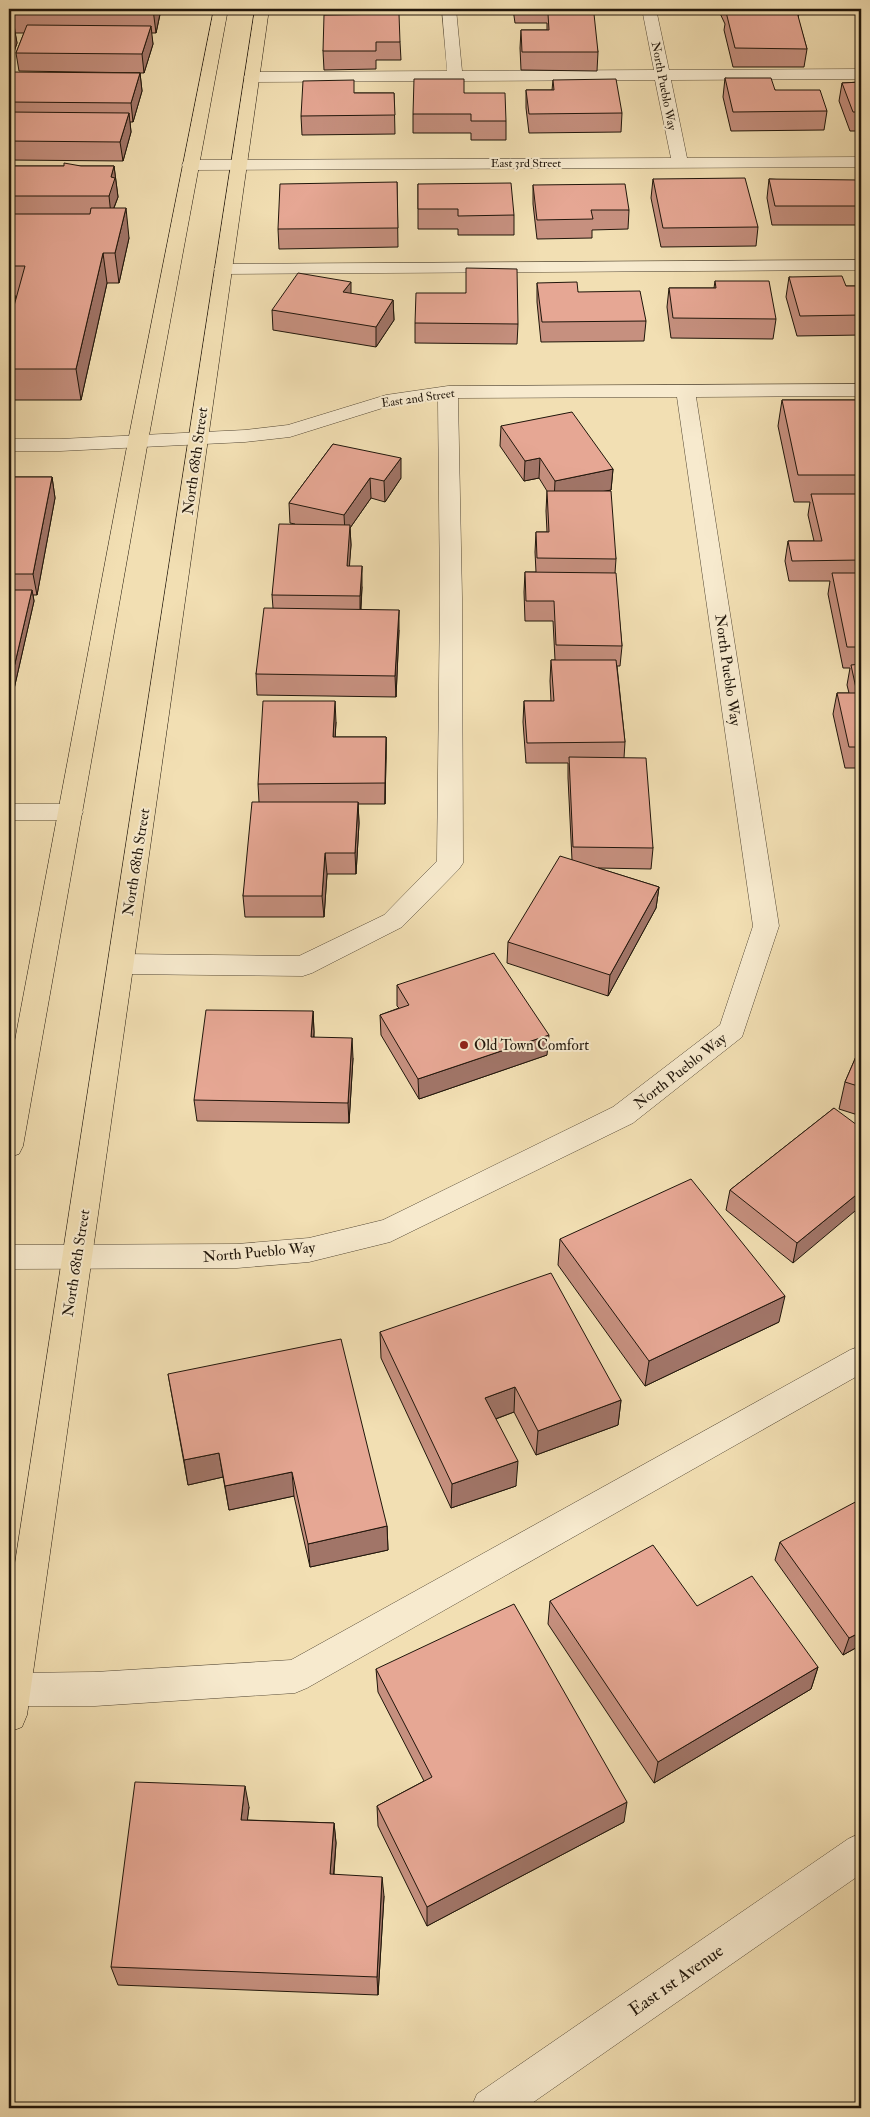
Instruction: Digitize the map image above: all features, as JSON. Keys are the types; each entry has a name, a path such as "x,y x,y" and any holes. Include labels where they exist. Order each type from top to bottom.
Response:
{"main road":[{"path":"9,1146 138,441 221,9"},
{"name":"North 68th Street","path":"10,1703 262,9"}],"street":[{"path":"448,9 455,76"},
{"name":"North Pueblo Way","path":"649,9 680,163"},
{"path":"252,77 861,74"},
{"name":"East 3rd Street","path":"190,165 861,162"},
{"path":"223,269 861,265"},
{"name":"East 2nd Street","path":"9,445 198,439 290,431 386,401 448,392 861,390"},
{"path":"121,964 303,966 393,921 450,863 451,598 448,392"},
{"name":"North Pueblo Way","path":"9,1257 237,1256 309,1250 390,1230 623,1115 732,1030 766,926 686,392"},
{"path":"9,812 71,812"},
{"path":"10,1703 95,1689 295,1676 861,1359"},
{"name":"East 1st Avenue","path":"491,2108 861,1852"}],"building":[{"path":"726,12 797,12 807,49 735,48"},
{"path":"399,14 400,42 376,42 376,51 323,51 324,15"},
{"path":"548,14 594,14 598,52 522,52 521,30 549,30"},
{"path":"9,19 13,19 9,31"},
{"path":"27,25 151,26 142,54 16,53"},
{"path":"10,72 140,73 131,103 9,102"},
{"path":"725,78 771,78 775,90 820,90 827,111 733,112"},
{"path":"414,79 464,79 464,93 505,93 506,121 471,121 471,114 413,114"},
{"path":"616,79 622,113 529,114 526,90 554,90 553,80"},
{"path":"354,80 354,93 394,93 395,115 301,116 303,81"},
{"path":"861,82 861,112 853,112 842,83"},
{"path":"9,112 129,113 120,142 9,141"},
{"path":"64,163 81,166 114,166 111,177 115,178 109,196 9,196 9,166 64,166"},
{"path":"745,178 758,227 663,228 653,179"},
{"path":"769,179 860,180 861,206 775,206"},
{"path":"397,182 398,228 278,229 280,184"},
{"path":"511,183 514,215 458,216 458,209 418,209 418,184"},
{"path":"625,184 629,210 591,210 593,219 537,220 533,185"},
{"path":"91,208 126,208 115,253 103,253 76,369 9,369 9,324 25,266 9,266 9,214 90,214"},
{"path":"466,268 517,269 518,324 415,323 416,293 466,293"},
{"path":"298,273 351,282 343,292 393,300 376,327 272,310"},
{"path":"842,276 846,286 861,286 861,315 800,316 789,277"},
{"path":"715,281 769,281 776,319 673,318 669,288 716,288"},
{"path":"577,282 578,292 640,291 646,321 542,322 537,283"},
{"path":"782,400 861,400 861,475 798,475"},
{"path":"572,412 613,469 555,481 540,458 525,461 501,426"},
{"path":"333,444 401,458 384,481 370,478 344,515 289,503"},
{"path":"9,477 52,477 33,574 9,574"},
{"path":"547,491 611,491 616,559 537,558 536,532 549,532"},
{"path":"811,494 861,494 861,560 792,561 788,541 822,541"},
{"path":"279,524 350,525 347,566 362,566 360,596 272,595"},
{"path":"525,572 616,573 622,646 556,645 554,601 526,601"},
{"path":"832,573 861,573 861,647 847,647"},
{"path":"9,590 32,590 9,689"},
{"path":"264,608 399,610 395,676 256,674"},
{"path":"551,660 616,660 625,742 527,743 524,701 554,701"},
{"path":"861,664 861,747 849,747 837,693 857,693 851,665"},
{"path":"263,701 335,701 333,737 386,737 385,783 258,784"},
{"path":"569,757 646,758 653,848 573,847"},
{"path":"252,802 358,802 355,853 325,853 322,896 243,896"},
{"path":"560,856 659,887 610,975 508,942"},
{"name":"Old Town Comfort","path":"494,953 549,1035 418,1079 380,1015 409,1005 397,985"},
{"path":"206,1010 313,1011 311,1037 352,1038 348,1103 194,1100"},
{"path":"861,1045 861,1087 845,1082"},
{"path":"834,1108 861,1128 861,1191 797,1243 730,1190"},
{"path":"691,1179 785,1296 649,1361 560,1239"},
{"path":"551,1273 621,1400 538,1431 515,1387 485,1398 518,1461 452,1484 380,1332"},
{"path":"341,1339 387,1526 308,1544 292,1472 225,1486 219,1453 184,1460 168,1374"},
{"path":"861,1499 861,1632 849,1638 780,1542"},
{"path":"653,1545 697,1606 752,1576 818,1667 658,1762 550,1601"},
{"path":"514,1604 627,1802 427,1907 377,1806 432,1777 376,1669"},
{"path":"135,1782 245,1786 241,1820 334,1823 330,1874 382,1877 377,1977 111,1967"}],"place":[{"name":"Old Town Comfort","path":"464,1045"}]}
